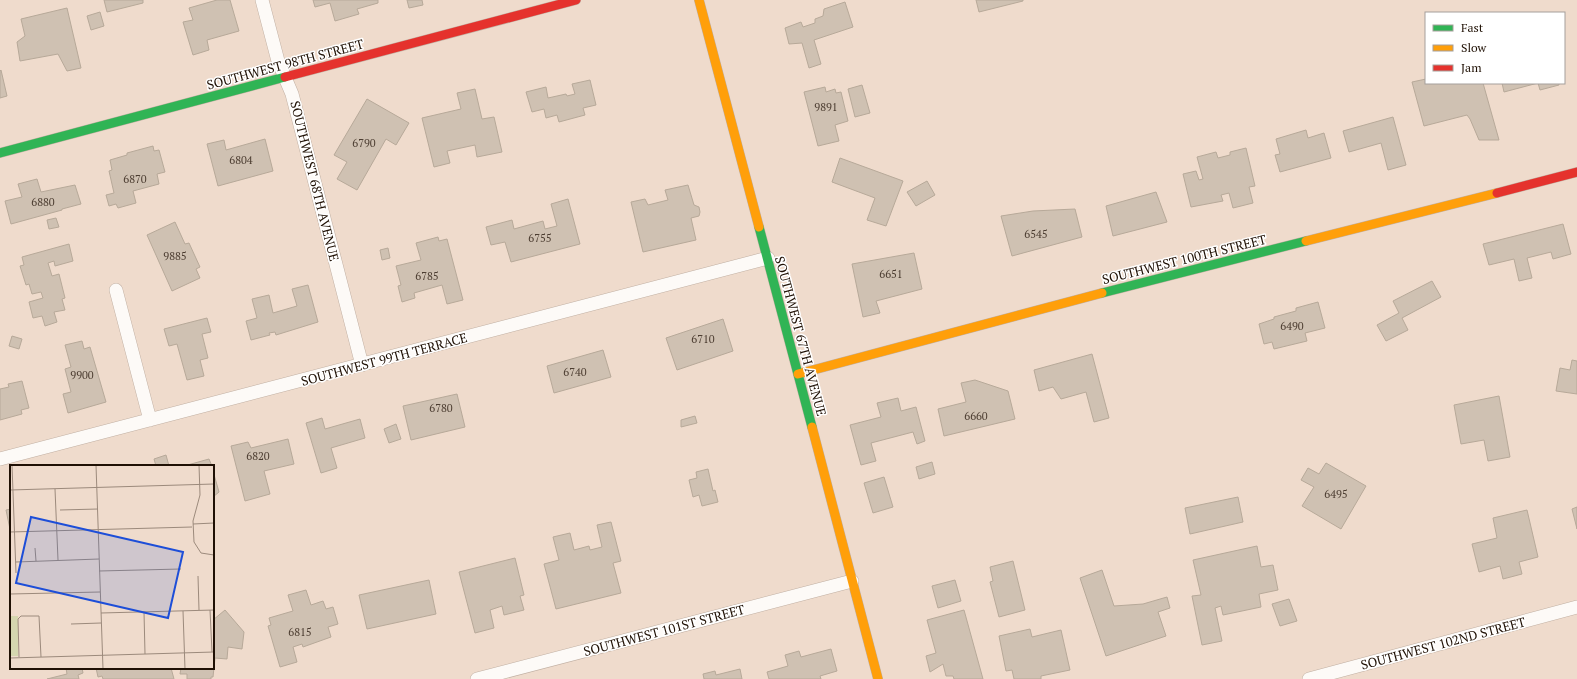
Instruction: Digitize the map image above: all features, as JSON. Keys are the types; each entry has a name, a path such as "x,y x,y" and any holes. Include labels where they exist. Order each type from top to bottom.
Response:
{"street":[{"name":"SOUTHWEST 68TH AVENUE","path":"262,0 278,61 292,94 362,365"},
{"name":"SOUTHWEST 98TH STREET","path":"0,153 576,0"},
{"name":"SOUTHWEST 67TH AVENUE","path":"699,0 878,679"},
{"name":"SOUTHWEST 100TH STREET","path":"798,374 1154,279 1577,172"},
{"name":"SOUTHWEST 99TH TERRACE","path":"0,459 768,258"},
{"path":"116,290 150,420"},
{"name":"SOUTHWEST 101ST STREET","path":"477,679 852,581"},
{"name":"SOUTHWEST 102ND STREET","path":"1321,677 1577,607"}],"building":[{"path":"104,0 143,0 143,3 107,12"},
{"path":"217,0 230,0 239,31 207,40 209,50 193,55 183,22 193,20 189,8"},
{"path":"313,0 378,0 378,3 357,9 359,14 335,21 330,3 315,7"},
{"path":"407,0 422,0 423,5 409,8"},
{"path":"976,0 1023,0 1023,1 979,12"},
{"path":"845,2 853,27 814,40 821,64 809,68 802,43 789,44 785,28 801,22 803,27 815,23 815,19 823,16 824,9"},
{"path":"67,8 81,68 67,71 58,54 20,61 17,42 25,36 21,19"},
{"path":"100,12 104,26 91,30 87,16"},
{"path":"1,70 7,96 0,98 0,71"},
{"path":"1425,79 1425,84 1483,84 1499,140 1479,140 1467,115 1424,126 1412,82"},
{"path":"590,80 596,105 583,108 585,115 559,122 557,115 546,118 544,109 532,112 526,92 546,87 548,98 566,94 567,96 575,94 572,84"},
{"path":"1502,84 1534,84 1504,92"},
{"path":"1538,84 1559,84 1559,85 1540,90"},
{"path":"862,85 870,113 855,117 848,89"},
{"path":"825,87 826,92 835,89 836,93 841,92 848,121 835,125 839,141 818,146 804,92"},
{"path":"475,89 482,119 494,117 502,152 477,157 475,145 447,151 450,163 434,167 422,118 461,109 457,93"},
{"path":"367,99 409,123 396,145 386,139 357,190 337,179 347,162 334,155"},
{"path":"1393,117 1406,165 1388,170 1381,143 1349,152 1343,131"},
{"path":"1306,130 1308,138 1324,133 1331,158 1280,172 1275,155 1280,154 1276,139"},
{"path":"265,139 273,171 218,186 207,144 224,140 226,150"},
{"path":"153,146 154,151 159,150 165,172 157,174 159,184 133,191 136,203 118,208 116,204 109,206 106,195 114,193 109,171 112,170 110,160 127,155 127,153"},
{"path":"1246,148 1255,186 1249,187 1253,203 1233,208 1229,193 1221,195 1223,201 1191,207 1183,174 1196,171 1199,180 1203,179 1197,157 1216,152 1218,158 1230,155 1230,152"},
{"path":"840,158 903,181 886,226 867,220 875,198 832,182"},
{"path":"37,179 41,192 75,185 81,204 11,224 5,201 22,197 18,184"},
{"path":"927,181 935,195 916,206 907,192"},
{"path":"688,185 694,205 699,207 700,212 699,216 691,218 696,240 643,252 631,202 645,199 648,205 668,200 665,190"},
{"path":"1156,192 1167,222 1113,236 1106,206"},
{"path":"568,199 580,244 511,262 505,242 491,245 486,227 512,220 514,229 543,221 545,229 557,226 551,204"},
{"path":"1075,209 1082,237 1012,256 1001,216 1033,211"},
{"path":"56,218 59,227 49,229 47,220"},
{"path":"175,222 185,244 189,243 200,267 196,269 200,278 172,291 147,235"},
{"path":"1563,224 1571,254 1553,259 1551,252 1527,258 1532,278 1519,281 1514,259 1489,265 1483,244"},
{"path":"438,237 439,241 447,239 463,300 447,304 442,285 414,293 415,298 402,302 398,286 401,285 396,266 421,260 416,243"},
{"path":"69,244 73,261 55,266 54,261 48,263 52,276 59,274 65,298 62,299 65,310 54,312 57,322 45,326 42,316 33,318 29,302 43,298 41,292 32,294 29,284 26,285 20,266 24,265 22,257"},
{"path":"388,248 390,258 382,260 380,250"},
{"path":"914,253 922,289 876,301 880,313 863,317 852,264"},
{"path":"1432,281 1441,297 1402,318 1408,330 1386,341 1377,325 1399,313 1393,301"},
{"path":"308,285 318,322 276,335 275,332 269,333 270,335 251,340 246,321 257,318 252,299 269,295 273,313 297,306 292,289"},
{"path":"1318,302 1325,328 1305,333 1307,341 1274,349 1272,342 1264,344 1259,324 1274,319 1274,317 1296,311 1296,308"},
{"path":"207,318 211,332 202,334 208,358 200,360 204,376 187,380 177,344 169,346 164,329"},
{"path":"723,319 733,351 677,370 666,338"},
{"path":"12,336 22,339 19,349 9,346"},
{"path":"82,341 84,349 90,347 106,402 68,413 63,394 71,392 65,369 71,367 65,345"},
{"path":"603,350 611,377 554,393 547,366"},
{"path":"1092,354 1109,418 1094,422 1086,392 1061,399 1053,387 1039,391 1034,370"},
{"path":"1572,360 1577,361 1577,394 1556,391 1560,368 1570,370"},
{"path":"975,380 1008,391 1015,419 944,436 938,409 966,402 961,383"},
{"path":"22,381 29,408 21,410 22,414 0,420 0,389 9,387 8,384"},
{"path":"457,394 465,427 411,440 403,406"},
{"path":"1499,396 1510,457 1488,461 1484,440 1461,444 1454,405"},
{"path":"898,398 901,411 916,407 925,441 917,444 913,432 871,443 876,461 861,465 850,425 881,417 877,403"},
{"path":"695,416 697,423 681,427 681,420"},
{"path":"322,418 325,429 360,419 365,438 331,448 337,468 321,473 306,423"},
{"path":"396,424 401,439 389,443 384,429"},
{"path":"288,439 294,464 264,471 270,494 245,501 231,446 248,442 251,448"},
{"path":"166,455 169,465 156,465 154,459"},
{"path":"209,459 212,465 188,465"},
{"path":"932,462 935,474 919,479 916,467"},
{"path":"1326,463 1366,486 1341,529 1302,506 1314,487 1301,480 1308,468 1319,474"},
{"path":"708,469 713,491 715,490 718,502 702,506 699,495 693,497 689,480 697,478 696,472"},
{"path":"214,474 219,492 214,496"},
{"path":"884,477 893,507 873,513 864,483"},
{"path":"1238,497 1243,522 1190,534 1185,508"},
{"path":"1577,507 1577,529 1572,509"},
{"path":"10,509 10,529 6,510"},
{"path":"1527,510 1538,557 1519,562 1522,574 1503,579 1500,566 1479,572 1472,544 1497,538 1493,518"},
{"path":"611,522 621,561 613,563 621,593 556,609 544,564 559,560 553,537 570,533 574,550 589,546 590,550 602,547 597,525"},
{"path":"1257,546 1261,567 1273,565 1278,590 1259,594 1261,607 1223,615 1221,606 1215,608 1222,641 1202,645 1192,596 1201,595 1193,560"},
{"path":"515,558 524,595 520,596 524,610 504,615 502,606 490,610 494,628 475,633 459,572"},
{"path":"1013,561 1025,610 999,617 990,582 993,581 990,567"},
{"path":"1102,570 1114,606 1143,604 1167,597 1170,608 1158,612 1166,636 1106,656 1080,578"},
{"path":"429,580 436,614 367,629 359,595"},
{"path":"955,580 961,601 938,608 932,586"},
{"path":"306,590 311,605 323,601 326,609 333,607 338,624 328,627 331,637 303,647 302,644 293,647 297,662 280,667 268,626 271,625 269,618 293,611 288,595"},
{"path":"1289,599 1297,621 1280,626 1272,604"},
{"path":"225,610 244,632 242,649 228,647 227,659 215,658 214,668 214,619"},
{"path":"964,610 983,679 954,679 953,676 946,676 943,664 930,672 926,656 936,653 927,620"},
{"path":"1030,629 1032,637 1061,630 1070,670 1041,676 1041,679 1014,679 1012,670 1006,671 999,636"},
{"path":"831,649 837,671 820,676 821,679 769,679 767,672 788,666 785,655 799,651 801,657"},
{"path":"66,669 82,669 83,673 78,675 79,679 47,679 67,674"},
{"path":"96,669 171,669 174,679 103,679 102,676 98,677"},
{"path":"181,669 214,669 213,677 211,677 211,679 187,679 187,674 180,674"},
{"path":"740,669 742,679 704,679 703,674 715,671 716,675"}],"traffic: fast":[{"path":"0,153 285,77"},
{"path":"759,227 812,427"},
{"path":"1102,293 1306,241"}],"traffic: slow":[{"path":"699,0 759,227"},
{"path":"1306,241 1497,193"},
{"path":"798,374 1102,293"},
{"path":"812,427 878,679"}],"traffic: jam":[{"path":"285,77 576,0"},
{"path":"1497,193 1577,172"}]}
